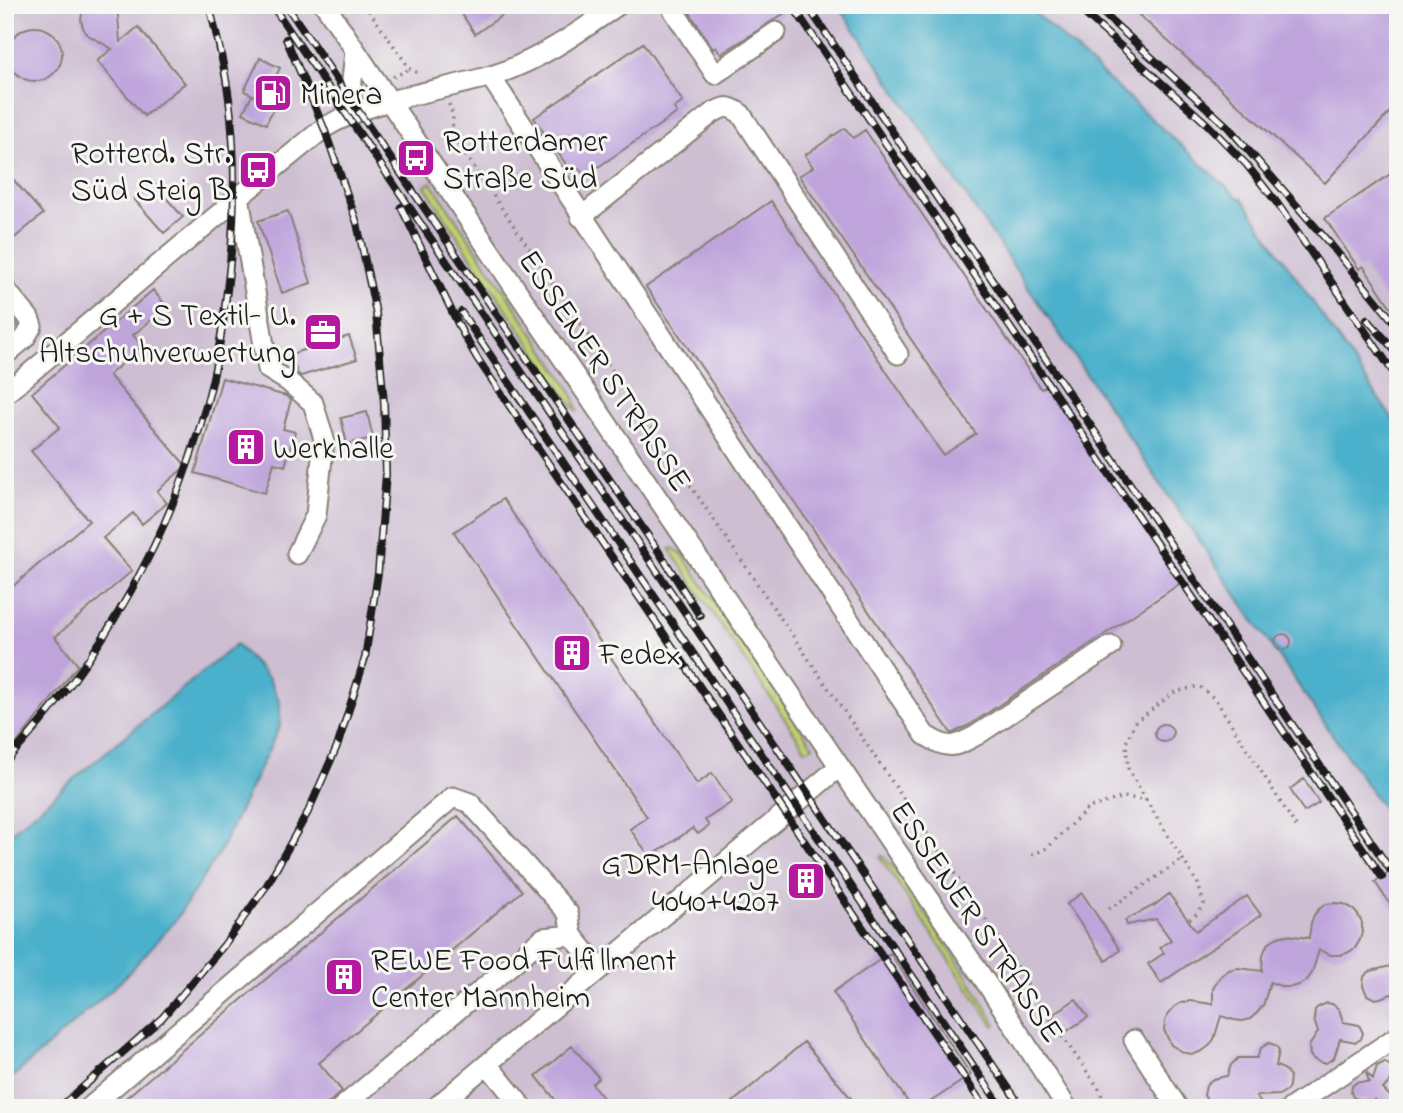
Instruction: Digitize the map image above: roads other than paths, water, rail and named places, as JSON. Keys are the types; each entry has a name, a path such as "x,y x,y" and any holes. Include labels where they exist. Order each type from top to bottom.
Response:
{"street":[{"name":"ESSENER STRASSE","path":"325,5 989,987 1067,1108"},
{"path":"6,393 324,128 347,116 390,102 490,76 563,43 618,5"},
{"path":"670,5 715,74 776,32"},
{"path":"347,116 355,51"},
{"path":"490,76 925,735 947,746 960,744 978,735 1111,646"},
{"path":"581,216 711,114 721,108 732,108 741,114 898,354"},
{"path":"239,197 268,369 289,382 313,403 324,439 316,514 297,554"},
{"path":"5,289 29,318 32,326 25,338 5,355"},
{"path":"435,1108 839,767"},
{"path":"89,1108 453,797 470,803 568,913 572,935 600,969"},
{"path":"341,1108 543,938 572,935"},
{"path":"1293,1107 1398,1036"},
{"path":"1134,1040 1178,1108"},
{"path":"487,1064 523,1108"}],"water":[{"path":"838,5 1026,5 1242,198 1398,427 1398,830 1173,503"},
{"path":"236,644 269,679 280,702 280,726 220,851 175,921 122,980 5,1084 5,838"}],"railway":[{"path":"5,762 73,680 131,591 176,495 209,394 218,355 225,303 234,194 229,99 209,5"},
{"path":"272,5 1022,1108"},
{"path":"286,5 700,616"},
{"path":"792,5 1382,877"},
{"path":"807,5 1391,871"},
{"path":"1075,5 1207,124 1246,164 1277,203 1398,379"},
{"path":"1094,5 1228,127 1398,327"},
{"path":"59,1108 162,1018 224,945 267,885 308,812 338,744 365,658 378,573 386,474 384,403 376,313 357,223 324,128 286,39"},
{"path":"401,207 477,358 985,1108"},
{"path":"461,312 1002,1108"},
{"path":"1367,319 1398,354"}],"place":[{"name":"Minera","path":"273,93"},
{"name":"Rotterdamer Straße Süd","path":"416,158"},
{"name":"Rotterd. Str. Süd Steig B","path":"258,170"},
{"name":"G + S Textil- U. Altschuhverwertung","path":"323,332"},
{"name":"Werkhalle","path":"246,447"},
{"name":"Fedex","path":"572,653"},
{"name":"GDRM-Anlage 4040+4207","path":"806,881"},
{"name":"REWE Food Fulfillment Center Mannheim","path":"344,977"}]}
